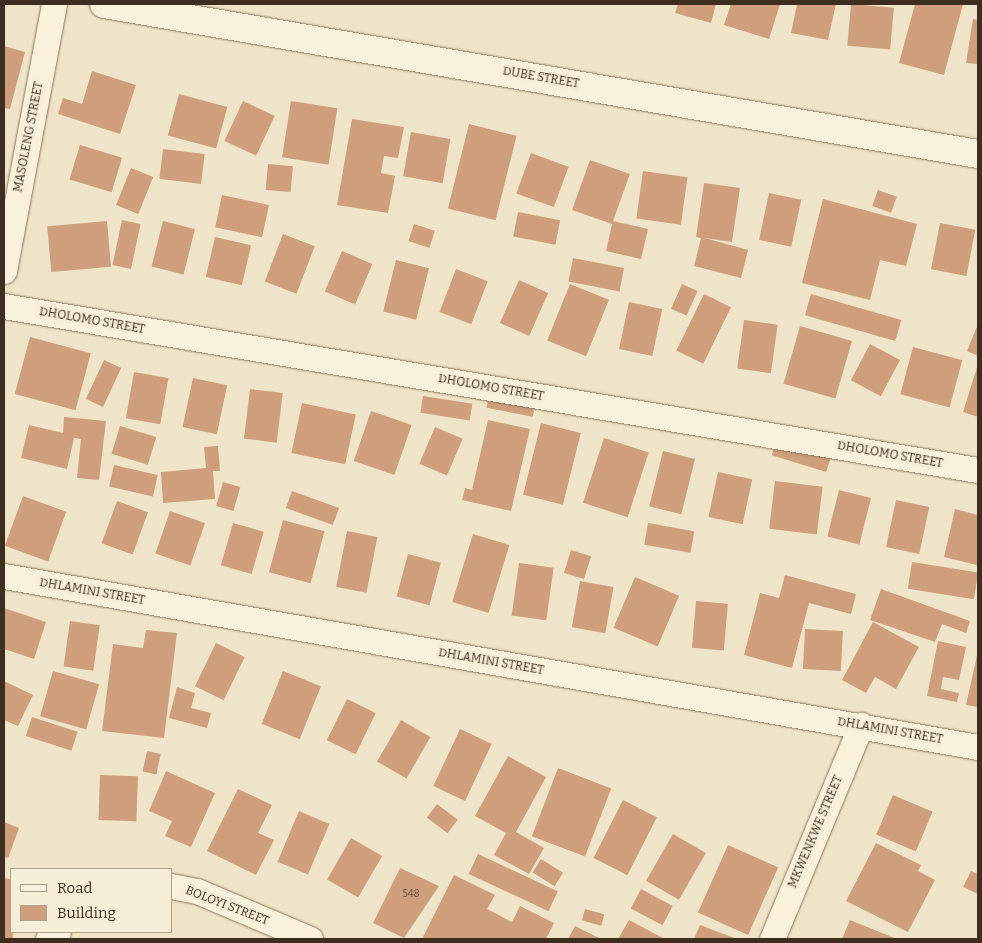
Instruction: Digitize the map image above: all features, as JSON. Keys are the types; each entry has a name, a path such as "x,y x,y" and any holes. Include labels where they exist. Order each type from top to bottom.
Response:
{"street":[{"name":"MASOLENG STREET","path":"4,271 54,4"},
{"name":"DUBE STREET","path":"104,4 978,154"},
{"name":"DHOLOMO STREET","path":"4,306 978,470"},
{"name":"DHLAMINI STREET","path":"4,576 978,747"},
{"name":"MKWENKWE STREET","path":"772,939 861,725"},
{"name":"BOLOYI STREET","path":"172,886 197,892 310,939"}],"building":[{"path":"678,4 716,4 711,23 675,13"},
{"path":"731,4 780,4 769,39 724,25"},
{"path":"797,4 836,4 828,40 791,33"},
{"path":"851,4 894,8 890,50 847,46"},
{"path":"915,4 963,4 944,75 899,63"},
{"path":"973,19 978,20 978,64 966,63"},
{"path":"4,46 25,52 10,109 4,108"},
{"path":"92,71 136,85 120,134 58,114 63,98 82,104"},
{"path":"179,94 227,107 216,148 168,136"},
{"path":"243,101 275,116 256,156 224,141"},
{"path":"291,101 337,108 329,165 282,157"},
{"path":"352,119 404,127 398,158 384,156 381,173 395,176 388,213 337,205"},
{"path":"469,124 517,136 495,220 448,208"},
{"path":"411,132 450,139 443,183 403,176"},
{"path":"80,145 122,158 112,192 69,179"},
{"path":"163,149 205,154 201,184 159,179"},
{"path":"531,153 569,167 554,207 516,193"},
{"path":"590,160 630,174 613,221 648,229 641,259 606,251 612,224 572,210"},
{"path":"268,164 293,166 291,192 266,190"},
{"path":"131,168 153,177 138,214 116,205"},
{"path":"643,171 688,177 681,225 636,219"},
{"path":"704,183 740,188 732,242 705,238 748,250 741,278 694,266 701,238 696,237"},
{"path":"878,190 897,197 891,213 872,206"},
{"path":"769,193 801,200 791,247 759,240"},
{"path":"222,195 269,205 262,237 215,227"},
{"path":"823,199 917,224 906,266 880,260 870,300 802,283"},
{"path":"518,212 560,220 555,245 513,237"},
{"path":"122,220 141,224 131,269 112,265"},
{"path":"107,221 111,267 51,272 47,226"},
{"path":"163,221 195,229 184,275 152,267"},
{"path":"940,223 975,230 966,276 931,269"},
{"path":"414,224 435,231 429,248 408,241"},
{"path":"283,234 315,246 296,294 265,282"},
{"path":"215,237 251,245 242,285 206,277"},
{"path":"342,251 372,264 355,304 325,292"},
{"path":"573,258 624,268 619,291 568,282"},
{"path":"396,260 429,268 416,320 383,311"},
{"path":"456,269 488,281 471,324 440,312"},
{"path":"519,280 548,293 529,336 500,323"},
{"path":"570,284 609,300 586,356 547,341"},
{"path":"682,284 698,291 687,316 671,309"},
{"path":"704,294 731,307 703,364 676,351"},
{"path":"811,294 901,320 895,341 805,315"},
{"path":"629,302 662,309 652,356 619,349"},
{"path":"744,320 778,325 771,373 737,369"},
{"path":"978,324 978,356 967,351"},
{"path":"800,326 852,341 835,399 783,384"},
{"path":"30,337 91,353 76,410 15,394"},
{"path":"870,344 900,360 881,396 851,380"},
{"path":"913,347 962,360 950,408 900,394"},
{"path":"104,360 121,368 103,407 86,399"},
{"path":"978,364 978,417 963,412"},
{"path":"134,372 168,378 160,424 126,418"},
{"path":"193,378 227,385 217,434 183,427"},
{"path":"250,389 283,393 277,443 244,439"},
{"path":"489,395 535,404 533,417 487,408"},
{"path":"423,396 472,404 470,421 420,413"},
{"path":"302,403 356,414 345,464 291,453"},
{"path":"371,411 412,425 394,475 354,461"},
{"path":"64,417 106,421 99,480 77,478 81,439 74,438 67,469 21,458 29,425 63,433"},
{"path":"488,420 530,429 511,511 462,500 465,488 472,490"},
{"path":"541,423 581,433 563,505 523,495"},
{"path":"120,426 156,437 148,465 112,454"},
{"path":"435,427 463,439 447,476 419,464"},
{"path":"604,438 649,453 628,517 583,503"},
{"path":"777,438 832,455 826,472 772,455"},
{"path":"218,446 220,471 213,471 215,499 163,503 161,472 206,468 204,447"},
{"path":"663,451 695,459 681,514 649,506"},
{"path":"114,465 158,475 153,497 109,486"},
{"path":"718,472 752,479 743,524 708,517"},
{"path":"775,481 823,487 817,534 769,529"},
{"path":"223,482 240,487 233,511 216,506"},
{"path":"839,490 871,498 859,545 827,537"},
{"path":"292,491 339,508 333,525 286,508"},
{"path":"23,496 66,512 48,562 5,546"},
{"path":"896,500 929,507 919,554 886,547"},
{"path":"117,501 148,512 133,555 102,543"},
{"path":"955,509 978,515 977,565 944,557"},
{"path":"170,511 205,523 190,566 155,554"},
{"path":"283,520 325,531 311,583 269,572"},
{"path":"233,523 264,532 252,574 221,565"},
{"path":"648,523 694,531 690,553 644,545"},
{"path":"347,531 377,537 367,593 336,587"},
{"path":"473,534 509,545 489,613 452,602"},
{"path":"571,550 591,556 584,579 564,573"},
{"path":"408,554 441,563 429,605 397,597"},
{"path":"912,562 978,572 974,599 908,589"},
{"path":"519,563 554,568 546,620 512,615"},
{"path":"785,575 856,594 851,614 809,603 792,668 744,655 760,593 779,598"},
{"path":"635,577 679,596 658,646 614,628"},
{"path":"580,581 613,587 605,633 572,627"},
{"path":"881,589 970,621 966,633 942,624 935,642 870,620"},
{"path":"696,601 728,604 724,651 692,648"},
{"path":"4,608 46,622 34,659 4,649"},
{"path":"70,621 100,625 93,671 64,667"},
{"path":"873,622 919,647 896,689 875,677 866,693 842,680"},
{"path":"805,629 843,631 841,671 803,669"},
{"path":"146,630 177,633 164,738 102,731 113,644 143,648"},
{"path":"938,641 966,647 959,680 943,677 941,689 959,693 957,702 927,696"},
{"path":"216,643 245,657 224,700 195,686"},
{"path":"978,651 978,707 966,705"},
{"path":"53,671 99,684 86,729 40,716"},
{"path":"283,671 321,686 300,739 262,724"},
{"path":"4,681 33,695 18,726 4,720"},
{"path":"177,687 195,693 191,708 211,713 207,728 169,718"},
{"path":"347,699 376,713 356,754 327,740"},
{"path":"32,717 78,732 71,751 26,736"},
{"path":"401,720 430,737 406,779 377,762"},
{"path":"460,729 492,744 465,801 433,786"},
{"path":"147,751 161,754 156,774 143,772"},
{"path":"508,756 546,777 516,832 544,848 529,874 494,855 506,833 475,816"},
{"path":"558,768 611,788 585,857 532,836"},
{"path":"166,771 215,793 191,847 165,836 172,821 149,811"},
{"path":"100,775 138,776 136,821 98,820"},
{"path":"238,789 272,805 258,833 274,840 256,875 207,851"},
{"path":"893,795 933,812 916,851 876,835"},
{"path":"623,800 657,817 627,875 593,858"},
{"path":"437,804 458,820 448,833 427,818"},
{"path":"299,811 329,824 308,875 278,862"},
{"path":"4,822 19,828 8,858 4,857"},
{"path":"673,834 706,853 679,900 646,881"},
{"path":"351,838 382,856 358,898 327,880"},
{"path":"876,843 921,865 918,871 935,880 908,932 846,901"},
{"path":"728,845 778,867 748,935 698,913"},
{"path":"478,854 558,891 548,911 469,874"},
{"path":"541,859 563,873 555,886 533,873"},
{"path":"400,868 439,886 404,938 373,923"},
{"path":"971,871 978,874 978,894 963,887"},
{"path":"454,875 495,895 487,909 512,922 520,906 554,923 546,939 422,939"},
{"path":"4,878 10,879 10,933 13,933 13,939 4,939"},
{"path":"641,889 673,906 662,925 631,908"},
{"path":"585,909 604,914 601,926 582,921"},
{"path":"629,920 665,939 618,939"},
{"path":"850,920 897,939 842,939"},
{"path":"700,925 737,939 694,939"},
{"path":"575,926 601,939 568,939"}]}
